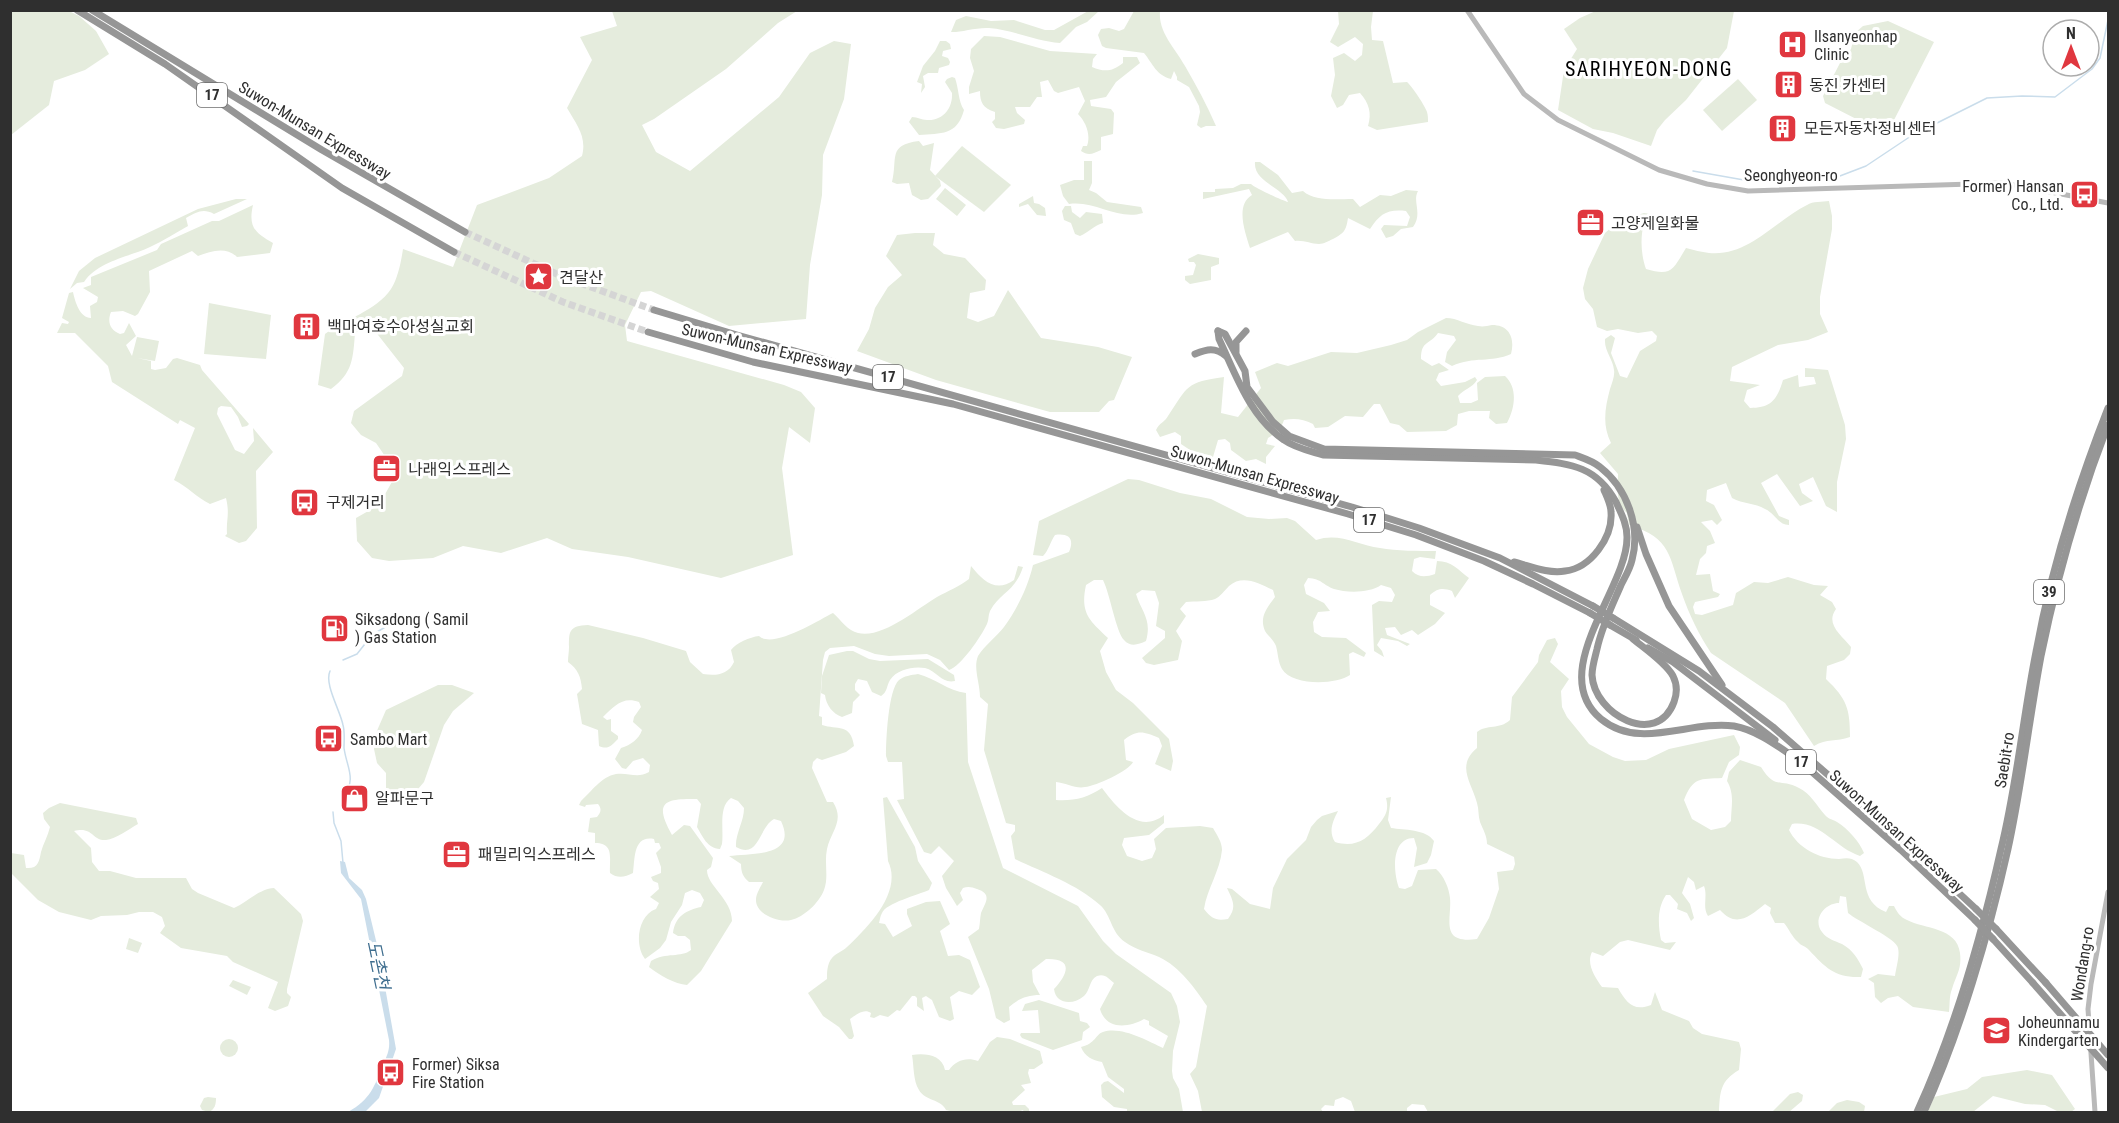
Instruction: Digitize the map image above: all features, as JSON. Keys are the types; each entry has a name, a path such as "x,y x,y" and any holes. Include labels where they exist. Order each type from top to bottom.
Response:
{"highway":[{"name":"Suwon-Munsan Expressway","path":"77,10 165,64 342,188 454,252"},
{"name":"Suwon-Munsan Expressway","path":"92,10 322,150 465,232"},
{"name":"Suwon-Munsan Expressway","path":"654,310 1119,446 1352,507 1439,535 1500,558 1659,645 1725,690 1808,757 1897,835 1976,909 2046,983 2109,1055"},
{"path":"1725,690 1669,606 1624,496 1614,480 1598,465 1575,455 1324,449 1288,436 1273,422 1247,387 1245,371 1225,334 1218,331 1219,339 1243,391 1258,415 1270,430 1285,442 1302,449 1323,455 1536,460 1572,464 1594,476 1612,495 1623,516 1627,537 1626,549 1589,641 1583,667 1583,687 1588,704 1602,720 1638,735 1709,725 1737,727 1761,736 1798,760"},
{"path":"1236,354 1236,342 1246,331"},
{"name":"Suwon-Munsan Expressway","path":"648,332 753,362 953,404 1119,446"},
{"path":"1195,354 1210,349 1219,350 1228,357"},
{"name":"Saebit-ro","path":"2015,798 2036,651 2049,590 2071,513 2109,408"},
{"name":"Saebit-ro","path":"1924,1113 1978,950 2001,849 2013,809 2055,592 2076,517 2109,425"},
{"name":"Suwon-Munsan Expressway","path":"1141,452 1416,535 1524,579 1592,610"},
{"path":"1500,558 1550,571 1566,572 1586,562 1603,543 1611,521 1612,509 1606,493 1594,476"},
{"path":"1631,515 1635,533 1632,562 1603,626 1592,675 1597,696 1608,710 1633,724 1649,724 1662,718 1672,708 1676,697 1676,684 1673,675 1633,639"},
{"name":"Suwon-Munsan Expressway","path":"1612,621 1633,639 1673,662 1751,721 1901,850 1975,920 2109,1068"},
{"name":"Saebit-ro","path":"1917,1113 1962,1001"}],"main road":[{"name":"Seonghyeon-ro","path":"1467,10 1524,94 1558,120 1659,170 1707,184 1748,191 2004,183 2109,203"},
{"name":"Wondang-ro","path":"2095,1113 2088,1009 2109,892"}],"green space":[{"path":"11,10 69,11 79,16 96,31 109,54 85,70 54,81 49,105 11,135"},
{"path":"1090,10 1099,11 1087,22 1076,27 1060,43 989,28 951,32 956,20 966,16 991,21 1014,20 1045,30 1054,30"},
{"path":"1598,10 1734,11 1727,48 1686,100 1657,130 1651,146 1593,129 1558,110 1564,70 1577,49 1564,29"},
{"path":"612,11 797,11 778,23 726,69 642,125 656,152 690,171 779,97 810,53 834,41 851,44 844,99 823,155 822,195 810,265 806,319 729,326 651,291 641,292 625,325 627,341 784,385 801,392 815,408 810,443 789,427 782,468 793,555 721,578 628,557 572,549 547,538 501,553 463,546 433,558 389,561 372,558 357,541 356,518 379,505 393,480 389,462 376,443 361,435 351,423 354,411 402,376 404,368 371,326 355,333 352,357 344,377 331,389 318,385 325,334 369,309 385,297 396,280 403,249 453,267 477,205 549,178 582,156 582,137 567,108 592,60 580,37 617,26"},
{"path":"1134,11 1160,11 1164,33 1193,80 1216,126 1201,128 1197,125 1199,106 1189,87 1177,80 1174,71 1171,79 1158,72 1144,53 1102,46 1098,35 1101,29 1109,28 1119,31 1124,29"},
{"path":"1338,11 1373,11 1372,40 1383,41 1393,83 1407,82 1409,84 1426,109 1428,122 1377,130 1368,126 1369,108 1360,93 1349,95 1343,105 1337,108 1331,96 1335,75 1333,58 1344,53 1355,61 1362,55 1363,44 1355,37 1338,47 1330,42 1339,24"},
{"path":"1888,21 1934,42 1894,120 1868,125 1825,103 1823,96 1840,63 1851,49 1855,33 1863,26"},
{"path":"984,36 1000,37 1050,51 1097,54 1093,59 1092,67 1100,70 1112,70 1123,63 1123,57 1137,57 1140,63 1116,82 1106,97 1090,100 1091,106 1111,109 1114,113 1113,134 1101,137 1101,150 1091,154 1081,151 1083,146 1087,146 1088,133 1078,114 1085,101 1079,87 1058,93 1054,91 1048,80 1040,82 1042,97 1037,97 1030,107 1015,107 1017,113 1025,120 1024,124 1004,129 996,128 992,122 995,119 995,112 983,104 980,91 969,94 974,71 970,58 971,49"},
{"path":"940,41 950,44 951,49 943,51 942,56 948,58 949,65 939,68 938,73 928,73 923,76 925,87 921,93 922,84 917,82 923,66"},
{"path":"952,77 955,78 964,110 961,118 957,125 947,132 919,135 909,122 912,117 933,120 946,112 951,104 952,93 945,82"},
{"path":"1738,79 1757,100 1722,131 1703,110"},
{"path":"919,141 923,146 934,143 930,170 940,181 941,186 928,199 921,200 912,195 909,183 892,182 898,149"},
{"path":"962,146 1011,185 984,212 935,176"},
{"path":"1084,161 1092,161 1092,183 1089,190 1107,202 1141,207 1143,213 1134,215 1115,213 1088,205 1069,204 1063,196 1060,185 1074,180 1084,180"},
{"path":"1255,162 1260,162 1278,175 1292,193 1303,191 1320,198 1353,199 1360,207 1380,195 1391,196 1406,190 1418,191 1416,222 1413,227 1401,229 1393,236 1386,238 1381,229 1384,225 1407,226 1410,217 1406,211 1385,214 1370,229 1348,218 1342,233 1323,243 1295,241 1288,232 1250,248 1243,219 1244,205 1252,195 1249,189 1203,199 1203,192 1215,192 1215,189 1251,184 1288,202 1281,193 1259,175"},
{"path":"945,188 966,205 957,216 936,199"},
{"path":"1033,196 1034,203 1045,208 1046,216 1037,215 1028,204 1019,207 1019,204"},
{"path":"236,199 247,199 214,214 203,211 193,214 186,218 188,226 150,247 105,264 84,282 77,283 70,289 79,271 95,258 198,209"},
{"path":"1829,201 1832,229 1820,297 1820,314 1828,332 1808,340 1778,345 1732,367 1730,381 1760,385 1747,390 1744,401 1750,408 1757,408 1772,402 1783,380 1798,375 1799,387 1816,384 1814,377 1805,377 1805,368 1828,370 1845,425 1846,439 1837,482 1837,512 1826,506 1813,477 1799,484 1802,493 1813,501 1800,506 1777,474 1761,483 1779,516 1789,520 1789,525 1782,523 1761,507 1732,498 1726,483 1707,490 1706,501 1714,505 1722,520 1717,525 1712,520 1701,522 1710,531 1715,543 1707,546 1706,553 1700,559 1696,575 1710,574 1713,591 1720,594 1718,597 1695,602 1693,607 1695,614 1702,615 1733,605 1736,593 1754,582 1768,583 1788,577 1814,585 1828,586 1820,595 1832,602 1836,609 1833,614 1833,624 1851,647 1850,654 1844,660 1827,666 1826,679 1846,705 1850,737 1814,746 1785,703 1711,653 1688,609 1667,550 1654,536 1629,525 1627,513 1619,500 1618,474 1600,453 1611,443 1606,430 1605,416 1614,372 1605,339 1611,335 1615,338 1611,353 1620,376 1627,378 1640,351 1656,341 1657,336 1652,331 1638,333 1618,329 1607,331 1597,327 1593,309 1585,299 1583,288 1588,269 1605,233 1620,220 1644,213 1651,214 1665,225 1662,233 1651,222 1644,223 1642,235 1642,252 1646,269 1661,272 1671,269 1686,248 1709,253 1723,253 1736,249 1749,244 1809,204"},
{"path":"253,205 252,224 257,232 273,243 270,253 237,257 228,252 213,251 198,256 192,251 149,271 150,292 138,314 135,316 123,311 111,312 109,319 112,328 120,334 124,333 129,323 136,336 126,345 132,356 137,337 159,341 155,361 137,358 151,361 151,369 166,368 173,359 177,358 200,365 249,424 242,427 231,407 218,408 217,414 235,450 244,454 254,441 253,428 273,452 256,471 257,528 246,541 239,543 225,536 228,513 226,498 210,504 174,480 195,428 180,420 178,424 112,382 108,366 75,333 57,333 62,323 68,324 69,322 62,318 69,293 73,292 81,312 91,318 90,306 97,302 98,297 83,288 91,285 91,277 157,250 161,244"},
{"path":"1065,206 1071,206 1072,212 1080,218 1086,212 1102,214 1103,223 1080,236 1075,234 1071,223 1064,220 1062,211"},
{"path":"935,233 933,245 944,254 965,258 986,280 985,290 970,293 967,318 978,322 994,316 1008,290 1041,338 1098,347 1132,357 1114,400 1109,401 1099,412 1050,412 936,380 857,351 869,329 875,308 888,287 902,275 886,256 897,235"},
{"path":"1198,254 1219,258 1219,264 1211,267 1211,280 1190,284 1185,280 1185,276 1193,275 1196,265 1188,259"},
{"path":"209,303 271,315 266,359 204,354"},
{"path":"1446,318 1480,326 1503,327 1510,334 1511,354 1504,357 1468,361 1452,366 1445,362 1447,352 1456,340 1454,336 1438,333 1424,346 1421,353 1421,359 1432,366 1439,363 1449,370 1439,373 1436,380 1441,386 1465,382 1475,377 1477,380 1475,383 1458,396 1460,403 1471,403 1478,400 1477,383 1485,377 1505,376 1512,386 1514,398 1507,423 1496,424 1489,418 1490,411 1469,411 1458,414 1457,425 1446,431 1407,432 1399,425 1390,423 1380,404 1374,404 1363,417 1345,416 1328,427 1315,428 1313,424 1302,420 1284,420 1278,430 1268,438 1266,444 1275,446 1266,457 1266,464 1256,459 1246,461 1231,450 1230,443 1225,439 1218,440 1213,457 1190,450 1181,444 1181,436 1175,432 1160,437 1156,430 1184,392 1202,381 1224,377 1221,413 1238,417 1261,388 1255,372 1277,363 1288,366 1331,352 1357,353 1391,345 1407,340"},
{"path":"1128,479 1211,499 1247,517 1287,518 1295,521 1316,540 1333,537 1386,549 1436,551 1435,559 1420,557 1414,559 1412,571 1423,576 1435,574 1437,561 1442,561 1454,566 1469,578 1455,598 1452,591 1446,589 1438,590 1430,595 1430,605 1445,613 1435,624 1418,635 1412,630 1401,635 1395,627 1385,628 1387,635 1410,644 1407,646 1398,641 1381,638 1377,645 1384,657 1374,651 1372,605 1379,601 1392,602 1395,595 1391,588 1381,585 1365,591 1345,591 1308,578 1304,585 1306,594 1324,603 1330,611 1318,612 1313,622 1314,632 1322,637 1346,638 1366,653 1364,657 1353,652 1349,654 1350,675 1325,682 1295,679 1282,669 1276,646 1263,626 1265,613 1275,597 1273,590 1262,585 1245,580 1234,582 1215,599 1186,602 1180,609 1186,616 1176,631 1182,641 1178,660 1154,665 1146,663 1142,658 1165,638 1165,631 1156,626 1159,603 1155,591 1142,590 1136,594 1146,616 1148,633 1146,641 1131,644 1121,636 1103,580 1094,580 1086,585 1085,609 1091,621 1108,638 1100,651 1106,672 1116,690 1133,703 1169,739 1173,761 1171,771 1155,764 1162,746 1159,738 1145,733 1133,734 1124,740 1126,760 1133,762 1130,766 1112,778 1090,786 1078,787 1056,782 1056,800 1080,798 1102,788 1121,810 1137,820 1146,822 1164,815 1164,823 1149,835 1124,838 1122,845 1127,856 1142,861 1152,858 1156,849 1154,839 1166,828 1200,826 1213,828 1222,850 1204,909 1212,917 1224,920 1231,915 1233,904 1227,888 1232,889 1250,904 1270,909 1273,888 1287,859 1306,840 1311,827 1317,820 1338,811 1332,830 1335,842 1355,843 1365,838 1379,824 1386,812 1386,798 1391,797 1388,820 1391,828 1420,832 1434,841 1427,863 1414,867 1417,848 1414,838 1407,839 1401,844 1395,865 1399,888 1405,889 1412,886 1418,870 1436,869 1449,890 1449,922 1452,934 1465,940 1477,939 1489,918 1499,889 1497,872 1513,870 1515,864 1514,857 1487,844 1467,774 1467,761 1477,748 1477,732 1502,725 1510,720 1512,697 1538,662 1547,640 1555,638 1558,644 1550,662 1569,679 1561,691 1562,707 1567,717 1589,744 1625,761 1646,760 1669,749 1734,735 1740,747 1739,755 1729,762 1722,778 1698,781 1687,792 1684,800 1692,819 1711,830 1725,827 1731,821 1732,796 1727,781 1729,772 1740,760 1761,767 1774,781 1803,790 1826,816 1849,832 1864,853 1860,856 1811,826 1792,824 1789,830 1798,842 1817,855 1846,858 1857,862 1863,873 1868,895 1877,907 1886,912 1889,906 1894,906 1905,919 1939,930 1953,938 1958,944 1960,964 1951,992 1949,1012 1913,1007 1898,996 1888,998 1881,1003 1875,997 1874,983 1868,979 1878,974 1895,976 1898,948 1891,940 1848,913 1846,897 1840,896 1839,903 1825,909 1818,922 1826,936 1846,946 1855,955 1863,969 1861,977 1844,976 1826,967 1796,940 1784,923 1775,923 1770,913 1771,908 1765,904 1742,919 1732,918 1720,910 1708,916 1705,909 1704,886 1696,890 1694,882 1688,877 1682,893 1690,904 1694,918 1691,921 1687,913 1677,909 1678,904 1670,895 1666,895 1661,905 1659,923 1661,940 1665,943 1676,942 1670,950 1628,940 1620,942 1603,956 1592,952 1590,961 1594,975 1602,987 1618,988 1631,1004 1639,1007 1651,1005 1655,992 1662,1010 1689,1021 1693,1028 1702,1034 1739,1042 1741,1049 1739,1070 1728,1078 1722,1088 1719,1112 1428,1112 1424,1105 1412,1104 1407,1108 1407,1112 1355,1112 1351,1101 1343,1097 1335,1100 1334,1106 1325,1105 1321,1109 1323,1112 1202,1112 1198,1091 1190,1074 1196,1067 1207,1006 1174,966 1159,957 1133,947 1120,938 1104,909 1091,898 1070,885 1015,859 1011,836 1015,831 1015,825 1006,823 984,750 988,704 980,697 976,671 978,656 1004,627 1013,613 1025,590 1033,565 1069,552 1071,547 1071,540 1067,536 1055,535 1043,556 1033,555 1039,521"},
{"path":"971,566 985,580 996,585 1007,584 1014,580 1018,566 1023,567 1016,582 990,611 987,624 976,643 965,657 949,670 940,660 927,654 889,656 875,654 854,646 830,648 825,652 819,716 822,717 822,725 847,731 854,746 846,752 822,760 817,758 813,762 812,768 827,802 833,802 838,815 827,849 825,885 819,900 806,913 796,918 786,921 774,919 763,913 757,904 757,895 763,882 749,882 743,874 741,864 729,856 760,853 778,847 785,833 781,821 774,819 769,823 750,849 744,850 736,847 744,808 738,801 731,798 724,807 720,849 709,844 697,827 701,804 697,799 669,802 663,809 672,835 684,825 690,826 713,858 711,867 707,870 708,876 728,906 732,921 701,971 687,985 667,979 649,967 651,961 657,958 683,954 691,950 690,940 673,933 674,927 679,918 701,907 704,900 700,893 692,890 685,893 682,905 671,922 666,940 660,948 645,959 639,939 645,917 656,909 659,903 650,897 659,889 658,883 651,877 661,873 656,853 661,848 659,843 655,843 654,839 642,841 636,849 633,873 622,877 613,875 610,873 608,849 606,846 595,843 595,833 588,832 590,818 597,817 600,807 598,804 585,807 579,805 606,778 616,774 640,775 649,772 650,765 643,758 633,761 626,769 622,768 615,759 621,748 634,741 641,733 642,730 633,722 641,707 639,702 628,700 611,709 603,717 607,720 611,719 611,731 618,736 618,739 609,747 599,746 598,730 582,724 577,694 582,689 581,681 577,670 568,662 571,630 588,625 686,651 690,662 703,674 717,675 728,670 734,662 731,650 740,643 759,636 766,639 784,637 833,613 854,632 867,634 878,632 969,579"},
{"path":"847,651 880,661 928,659 954,675 955,681 947,681 925,668 911,668 893,676 881,696 872,692 867,681 858,679 855,690 860,695 853,702 852,713 842,717 831,709 825,695 821,693 822,676 829,655"},
{"path":"918,674 953,690 966,693 968,762 1003,868 1078,906 1103,941 1116,954 1171,993 1177,1006 1180,1022 1173,1051 1172,1071 1179,1089 1183,1112 1127,1112 1127,1109 1114,1107 1102,1097 1101,1085 1104,1082 1108,1081 1124,1093 1124,1089 1108,1077 1102,1062 1089,1058 1081,1047 1089,1044 1101,1033 1110,1031 1134,1035 1163,1048 1168,1036 1149,1025 1149,1021 1144,1019 1125,1025 1112,1024 1107,1021 1100,1009 1114,983 1109,978 1097,976 1086,994 1080,999 1071,1002 1062,1001 1055,994 1054,989 1065,973 1065,964 1055,959 1046,959 1032,970 1033,982 1040,995 1023,998 1009,1007 1010,1020 1004,1023 996,1018 989,989 968,937 979,929 981,913 986,902 985,893 975,888 963,888 960,893 963,900 957,906 942,876 954,861 939,846 931,854 924,852 897,800 904,799 902,762 888,762 886,756 888,716 895,686 899,680"},
{"path":"438,685 452,685 474,693 453,711 444,725 424,782 406,803 386,792 386,773 377,763 374,749 376,733 386,710"},
{"path":"887,797 915,847 918,861 932,883 929,890 885,909 879,923 885,924 893,937 912,926 907,909 926,902 940,901 950,924 940,931 948,956 959,955 970,960 980,987 972,995 959,991 950,997 954,1019 950,1021 939,1017 932,1000 926,996 922,998 924,1011 917,1006 917,998 912,996 900,1011 897,1010 888,1017 880,1015 870,1017 871,1013 866,1011 850,1019 854,1036 849,1039 839,1027 823,1016 808,993 827,979 828,965 832,958 847,947 864,929 887,897 891,885 891,873 883,798"},
{"path":"60,803 136,818 138,824 106,840 101,840 85,830 74,831 91,848 92,862 99,871 110,871 136,878 186,878 192,889 198,893 234,908 258,893 274,888 301,914 303,921 287,989 291,997 288,1006 275,1011 268,1008 278,982 233,962 227,956 181,948 160,933 165,926 162,917 153,912 101,916 91,920 59,912 38,900 11,873 11,853 24,855 26,868 35,866 39,862 50,827 43,813"},
{"path":"129,938 142,943 138,953 126,949"},
{"path":"233,980 251,987 247,995 229,986"},
{"path":"1039,1000 1079,1013 1080,1021 1087,1023 1090,1027 1083,1032 1082,1040 1053,1050 1022,1038 1021,1033 1040,1033 1038,1010 1022,1011 1025,1004"},
{"path":"997,1037 1010,1039 1040,1051 1043,1063 1034,1069 1029,1069 1031,1083 1021,1085 1025,1090 1012,1102 1013,1105 1025,1105 1029,1112 1023,1110 1017,1112 955,1112 946,1110 944,1106 925,1096 919,1090 912,1055 933,1056 941,1061 945,1070 949,1070 962,1060 978,1061 990,1042"},
{"path":"229,1039 235,1042 238,1048 235,1054 229,1057 223,1054 220,1048 223,1042"},
{"path":"2027,1070 2052,1075 2075,1109 2071,1112 2059,1112 2045,1105 2025,1104 1993,1096 1973,1112 1928,1112 1934,1097 1967,1089 1982,1077"},
{"path":"1798,1092 1803,1095 1802,1101 1789,1112 1772,1112 1790,1094"},
{"path":"204,1098 216,1098 215,1106 209,1112 202,1110 200,1106"},
{"path":"1847,1100 1859,1102 1865,1106 1864,1112 1828,1112 1837,1103"}],"water":[{"path":"340,861 345,862 349,878 362,890 366,899 379,953 396,1049 379,1098 365,1112 348,1112 371,1092 387,1055 389,1040 361,899 341,873"}],"waterway":[{"path":"1693,171 1744,180 1832,179 1866,166 1911,136 1987,98 2055,97 2092,69 2100,58 2108,20"},
{"name":"도촌천","path":"343,660 357,654 372,635 396,619"},
{"name":"도촌천","path":"330,671 329,683 343,725 344,748 350,773 349,785 343,798"},
{"name":"도촌천","path":"333,812 334,823 341,841 343,863"}],"tunnel":[{"path":"465,232 561,276 654,310"},
{"path":"454,252 563,302 648,332"}],"place":[{"name":"Ilsanyeonhap Clinic","path":"1793,45"},
{"name":"동진 카센터","path":"1788,85"},
{"name":"모든자동차정비센터","path":"1783,128"},
{"name":"Former) Hansan Co., Ltd.","path":"2085,195"},
{"name":"고양제일화물","path":"1590,223"},
{"name":"견달산","path":"538,277"},
{"name":"백마여호수아성실교회","path":"306,326"},
{"name":"나래익스프레스","path":"387,469"},
{"name":"구제거리","path":"305,502"},
{"name":"Siksadong ( Samil ) Gas Station","path":"334,628"},
{"name":"Sambo Mart","path":"329,739"},
{"name":"알파문구","path":"354,798"},
{"name":"패밀리익스프레스","path":"457,854"},
{"name":"Joheunnamu Kindergarten","path":"1997,1031"},
{"name":"Former) Siksa Fire Station","path":"391,1073"}],"district":[{"name":"SARIHYEON-DONG","path":"1649,69"}]}
